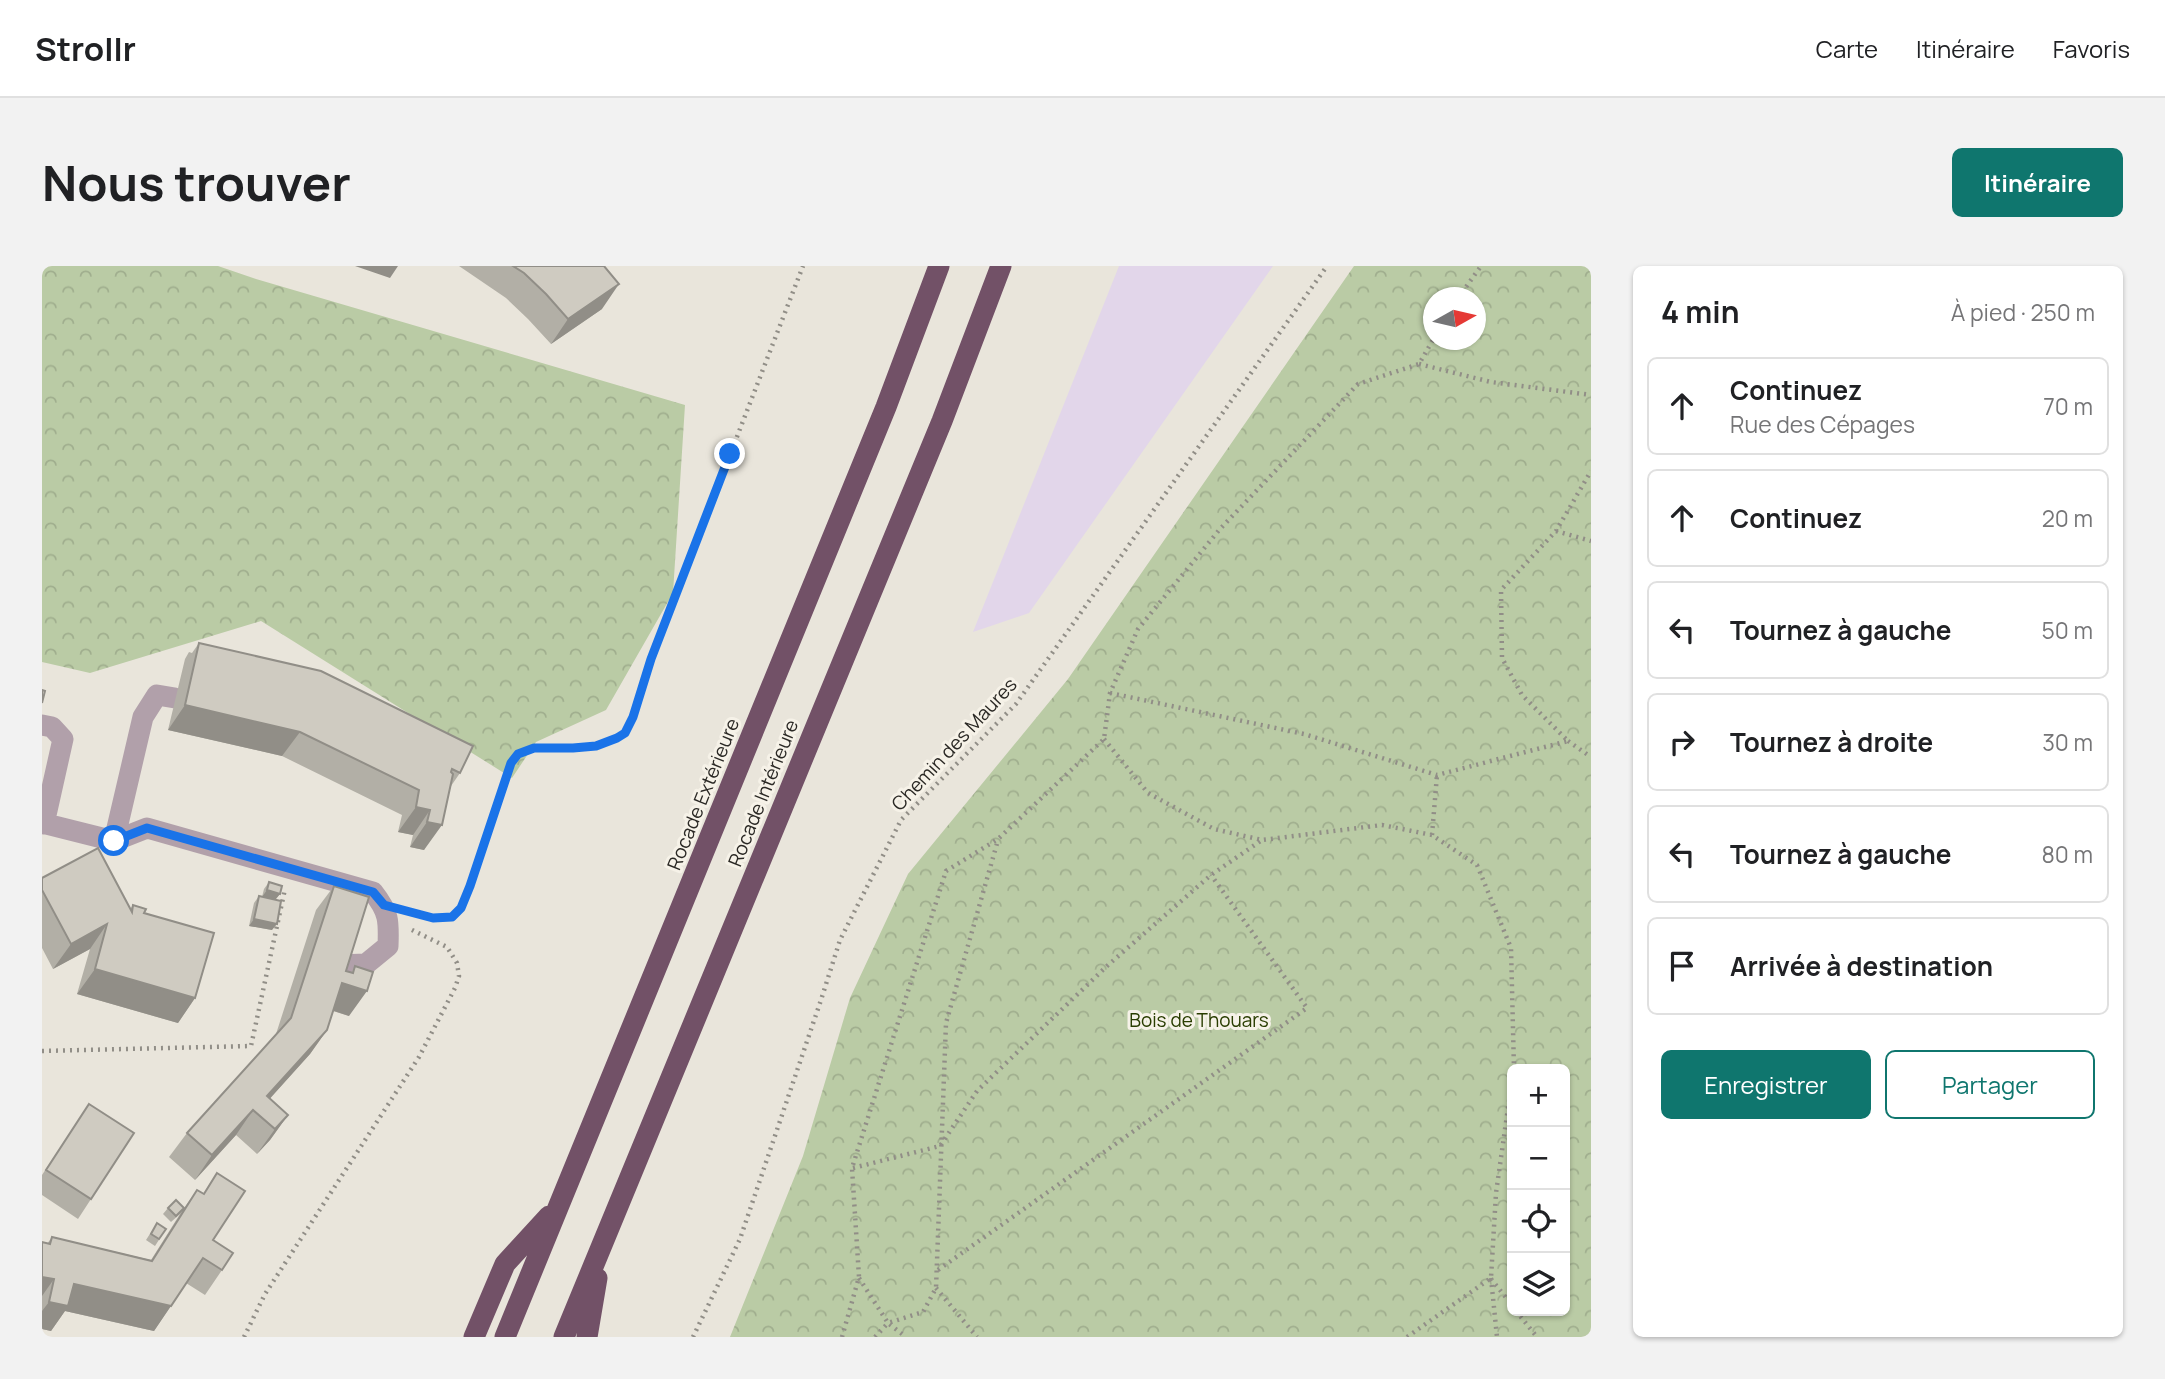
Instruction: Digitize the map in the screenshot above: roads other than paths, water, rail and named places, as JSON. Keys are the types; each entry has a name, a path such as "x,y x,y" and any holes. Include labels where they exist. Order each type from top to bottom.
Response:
{"highway":[{"name":"Rocade Extérieure","path":"505,1337 876,433 939,266"},
{"name":"Rocade Intérieure","path":"564,1337 942,421 1001,266"},
{"path":"474,1337 505,1264 558,1207"},
{"path":"587,1337 605,1235"}],"street":[{"path":"114,841 143,717 157,695 175,698"},
{"path":"42,725 52,727 63,739 43,824 114,841 147,828 290,869 382,906 388,946 366,964 338,965"}],"park label":[{"name":"Bois de Thouars","path":"1199,1020"}]}
